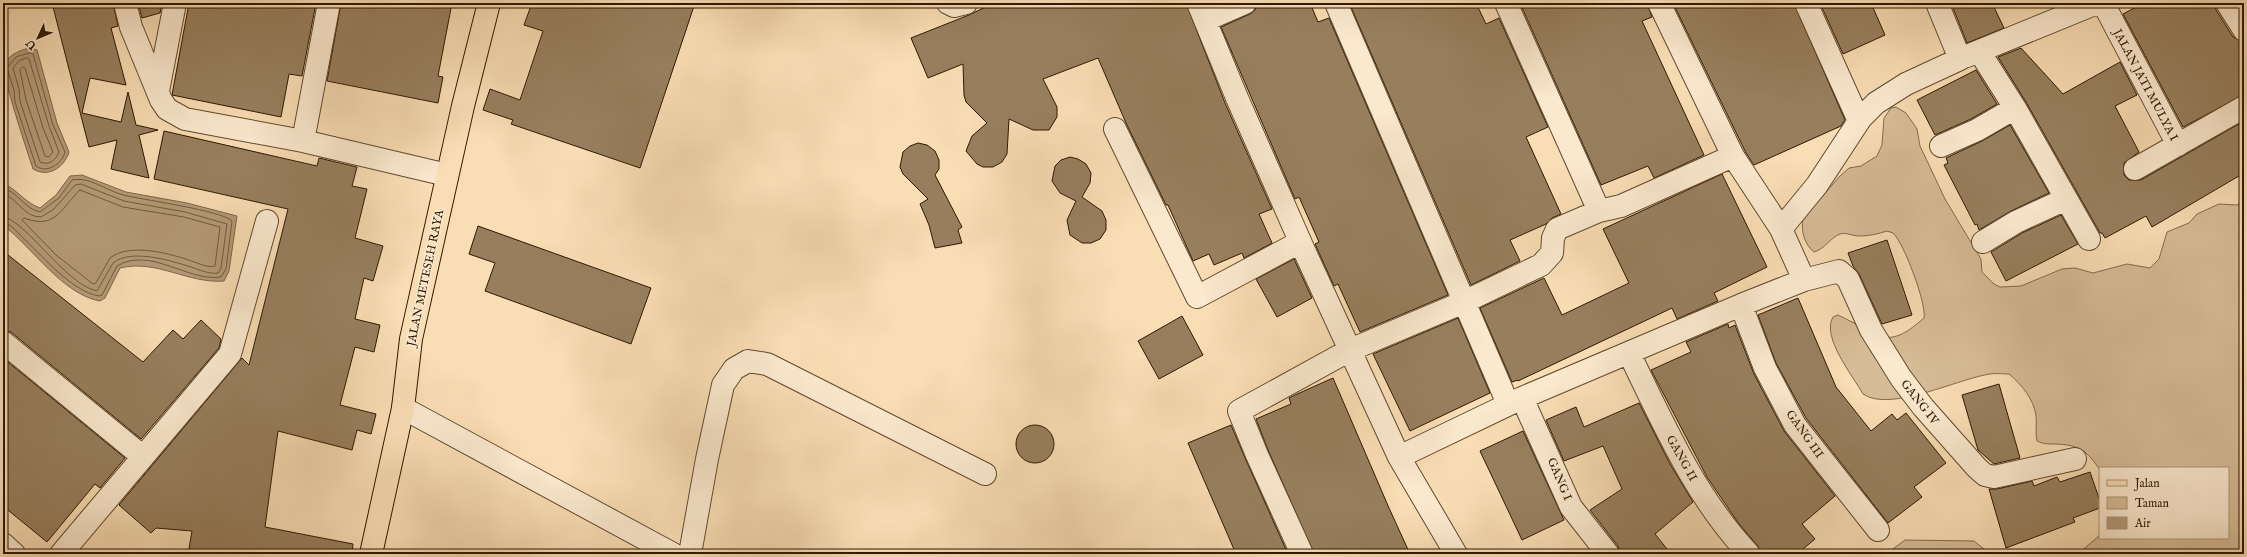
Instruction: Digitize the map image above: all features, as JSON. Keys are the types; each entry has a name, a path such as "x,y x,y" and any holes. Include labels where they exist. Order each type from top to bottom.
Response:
{"main road":[{"name":"JALAN METESEH RAYA","path":"371,554 402,408 411,339 447,175 489,3"}],"street":[{"path":"125,3 131,27 161,100 167,109 185,119 303,141 447,175"},
{"path":"158,90 175,3"},
{"path":"303,141 329,3"},
{"path":"948,3 954,6 966,3"},
{"path":"1245,3 1202,12 1237,98 1300,242 1399,456 1456,554"},
{"name":"GANG I","path":"1336,3 1464,302 1572,507 1608,554"},
{"path":"1506,3 1599,211"},
{"path":"1399,456 1515,401 1741,305 1804,280 1781,229 1733,156 1659,3"},
{"path":"1806,3 1859,121"},
{"path":"1937,3 1970,55 2015,108 2089,239"},
{"path":"1781,229 1817,185 1859,121 1876,103 1906,84 1970,55 2097,3"},
{"name":"JALAN JATI MULYA I","path":"2103,3 2178,145"},
{"path":"2228,3 2244,30"},
{"path":"2135,169 2244,107"},
{"path":"1941,146 1977,130 2015,108"},
{"path":"1115,129 1197,297 1300,242"},
{"path":"1302,554 1257,455 1239,410 1350,350 1464,302 1541,265 1552,253 1553,238 1557,229 1599,211 1621,206 1733,156"},
{"path":"1983,242 2016,222 2066,199"},
{"path":"61,554 142,456 230,354 267,221"},
{"name":"GANG IV","path":"1804,280 1839,271 1843,273 1871,330 1902,378 1950,439 1985,475 1994,477 2075,459"},
{"name":"GANG III","path":"1741,305 1765,368 1795,425 1878,530"},
{"path":"3,342 142,456"},
{"name":"GANG II","path":"1629,353 1671,441 1696,485 1732,536 1749,554"},
{"path":"690,554 707,459 723,385 734,369 748,361 767,364 985,474"},
{"path":"402,408 673,554"},
{"path":"3,544 14,554"}],"green space":[{"path":"1896,107 1906,113 1917,129 1920,146 1945,199 1981,259 1982,272 1994,284 2000,287 2021,286 2062,269 2075,268 2093,273 2127,264 2150,268 2159,259 2167,232 2189,223 2197,214 2219,204 2238,205 2241,200 2244,205 2244,554 2078,554 2099,536 2099,539 2229,539 2229,467 2099,467 2099,469 2086,453 2077,447 2046,444 2037,441 2036,416 2033,404 2018,382 2009,374 1990,374 1907,397 1875,399 1863,394 1840,356 1831,335 1830,325 1833,317 1838,315 1882,337 1894,337 1900,335 1915,326 1924,318 1922,301 1914,274 1898,239 1893,233 1887,231 1866,236 1845,233 1840,234 1818,251 1814,252 1804,237 1802,228 1803,219 1839,177 1849,168 1861,166 1877,156 1882,145 1884,118 1891,108"},
{"path":"1905,540 1974,541 1990,554 1886,554"}],"water":[{"path":"31,48 37,50 57,123 69,152 63,163 55,170 50,172 39,172 33,169 10,96 5,69 5,63 10,57 20,51"},
{"path":"82,175 126,192 187,203 237,216 229,271 224,281 198,279 160,269 134,266 120,268 105,298 100,301 86,297 73,289 48,269 3,225 3,187 5,184 30,203 40,208 56,195 70,176"}],"building":[{"path":"52,3 113,3 118,26 111,28 126,85 90,78 82,113 121,122 128,92 136,125 158,130 139,135 149,178 111,169 117,140 89,147"},
{"path":"138,3 162,3 160,13 142,18"},
{"path":"189,3 316,3 302,76 289,74 281,117 172,95"},
{"path":"341,3 380,3 401,7 402,3 452,3 438,76 443,77 438,103 327,81"},
{"path":"532,3 695,3 640,168 511,124 513,120 483,110 490,89 520,100 543,31 524,25"},
{"path":"994,3 1186,3 1225,103 1272,209 1259,214 1272,243 1244,258 1242,253 1214,265 1209,254 1193,261 1168,205 1166,205 1126,123 1098,58 1043,79 1057,107 1057,117 1049,130 1033,130 1009,119 1007,154 1002,162 993,167 983,167 977,164 966,151 972,136 987,123 966,102 964,95 963,64 928,78 911,38 969,15"},
{"path":"1257,3 1310,3 1318,22 1329,18 1448,295 1360,332 1338,284 1334,286 1315,244 1319,242 1299,197 1295,199 1221,27 1250,14 1255,10"},
{"path":"1361,3 1476,3 1486,24 1499,18 1548,127 1526,137 1561,214 1552,218 1546,224 1510,240 1520,261 1471,285 1351,7"},
{"path":"1520,3 1647,3 1652,17 1642,21 1704,155 1654,178 1648,166 1601,185"},
{"path":"1673,3 1794,3 1845,120 1841,126 1754,165 1746,153"},
{"path":"1820,3 1871,3 1885,35 1843,54"},
{"path":"1951,3 1992,3 2004,28 1967,43"},
{"path":"2144,3 2215,3 2216,10 2233,37 2244,42 2244,95 2183,127 2123,14"},
{"path":"2021,48 2063,94 2120,62 2137,95 2115,106 2139,152 2124,163 2124,175 2129,180 2141,180 2244,121 2244,173 2152,227 2146,216 2105,238 2102,233 2100,233 2026,102 1998,57"},
{"path":"1976,70 1997,104 1971,119 1935,135 1917,100"},
{"path":"2010,125 2049,193 2011,211 1979,230 1944,165 1948,163 1946,158 1982,141"},
{"path":"164,131 317,166 319,158 357,167 352,186 367,189 355,238 383,246 373,281 364,278 355,319 380,325 374,352 355,347 340,405 376,414 371,434 357,430 352,450 278,431 265,527 353,544 352,554 188,554 192,531 156,528 151,533 119,505 242,358 249,365 288,209 154,179"},
{"path":"918,143 927,145 935,151 939,160 939,169 935,175 962,227 958,230 962,243 935,248 929,225 920,204 928,199 903,174 900,167 903,152 910,146"},
{"path":"1070,157 1078,159 1086,164 1091,173 1090,183 1082,197 1102,211 1106,220 1106,230 1100,239 1091,243 1082,243 1070,235 1067,220 1076,201 1060,193 1052,181 1055,166 1061,160"},
{"path":"1722,174 1767,267 1714,293 1718,301 1677,319 1672,308 1518,381 1512,382 1480,308 1544,278 1562,315 1629,283 1603,229"},
{"path":"2061,215 2078,244 2006,281 1991,252 2022,233"},
{"path":"478,226 651,288 631,344 485,291 495,263 469,254"},
{"path":"1887,240 1912,315 1882,324 1848,253"},
{"path":"3,251 143,362 173,330 183,339 201,320 221,339 219,348 141,439 11,332 3,330"},
{"path":"1294,259 1312,298 1277,317 1256,279"},
{"path":"1798,298 1836,387 1871,431 1892,414 1897,420 1906,413 1946,463 1914,487 1922,497 1888,523 1806,418 1776,363 1758,315"},
{"path":"1182,316 1203,355 1159,379 1138,341"},
{"path":"1458,318 1490,393 1410,431 1373,354"},
{"path":"1728,324 1729,328 1735,325 1754,374 1784,431 1835,496 1802,524 1815,539 1797,554 1761,554 1758,546 1739,524 1707,477 1651,370 1691,352 1686,342"},
{"path":"3,358 125,458 100,488 95,484 47,542 3,506"},
{"path":"1333,378 1410,554 1314,554 1268,450 1256,419 1291,404 1289,398"},
{"path":"1999,384 2020,458 1994,464 1978,450 1962,395"},
{"path":"1639,403 1670,464 1693,502 1655,534 1671,554 1620,554 1618,546 1590,510 1622,489 1603,446 1564,461 1546,420 1576,407 1584,427"},
{"path":"1031,425 1039,425 1049,430 1053,437 1053,451 1049,458 1039,463 1031,463 1021,458 1019,455 1016,448 1016,440 1021,430 1024,428"},
{"path":"1231,425 1288,554 1236,554 1188,443"},
{"path":"1523,431 1564,520 1522,540 1480,451"},
{"path":"2090,472 2099,498 2099,508 2073,518 2075,522 2006,548 1989,489 1997,489 2032,481 2034,486 2057,477 2060,482"}]}
